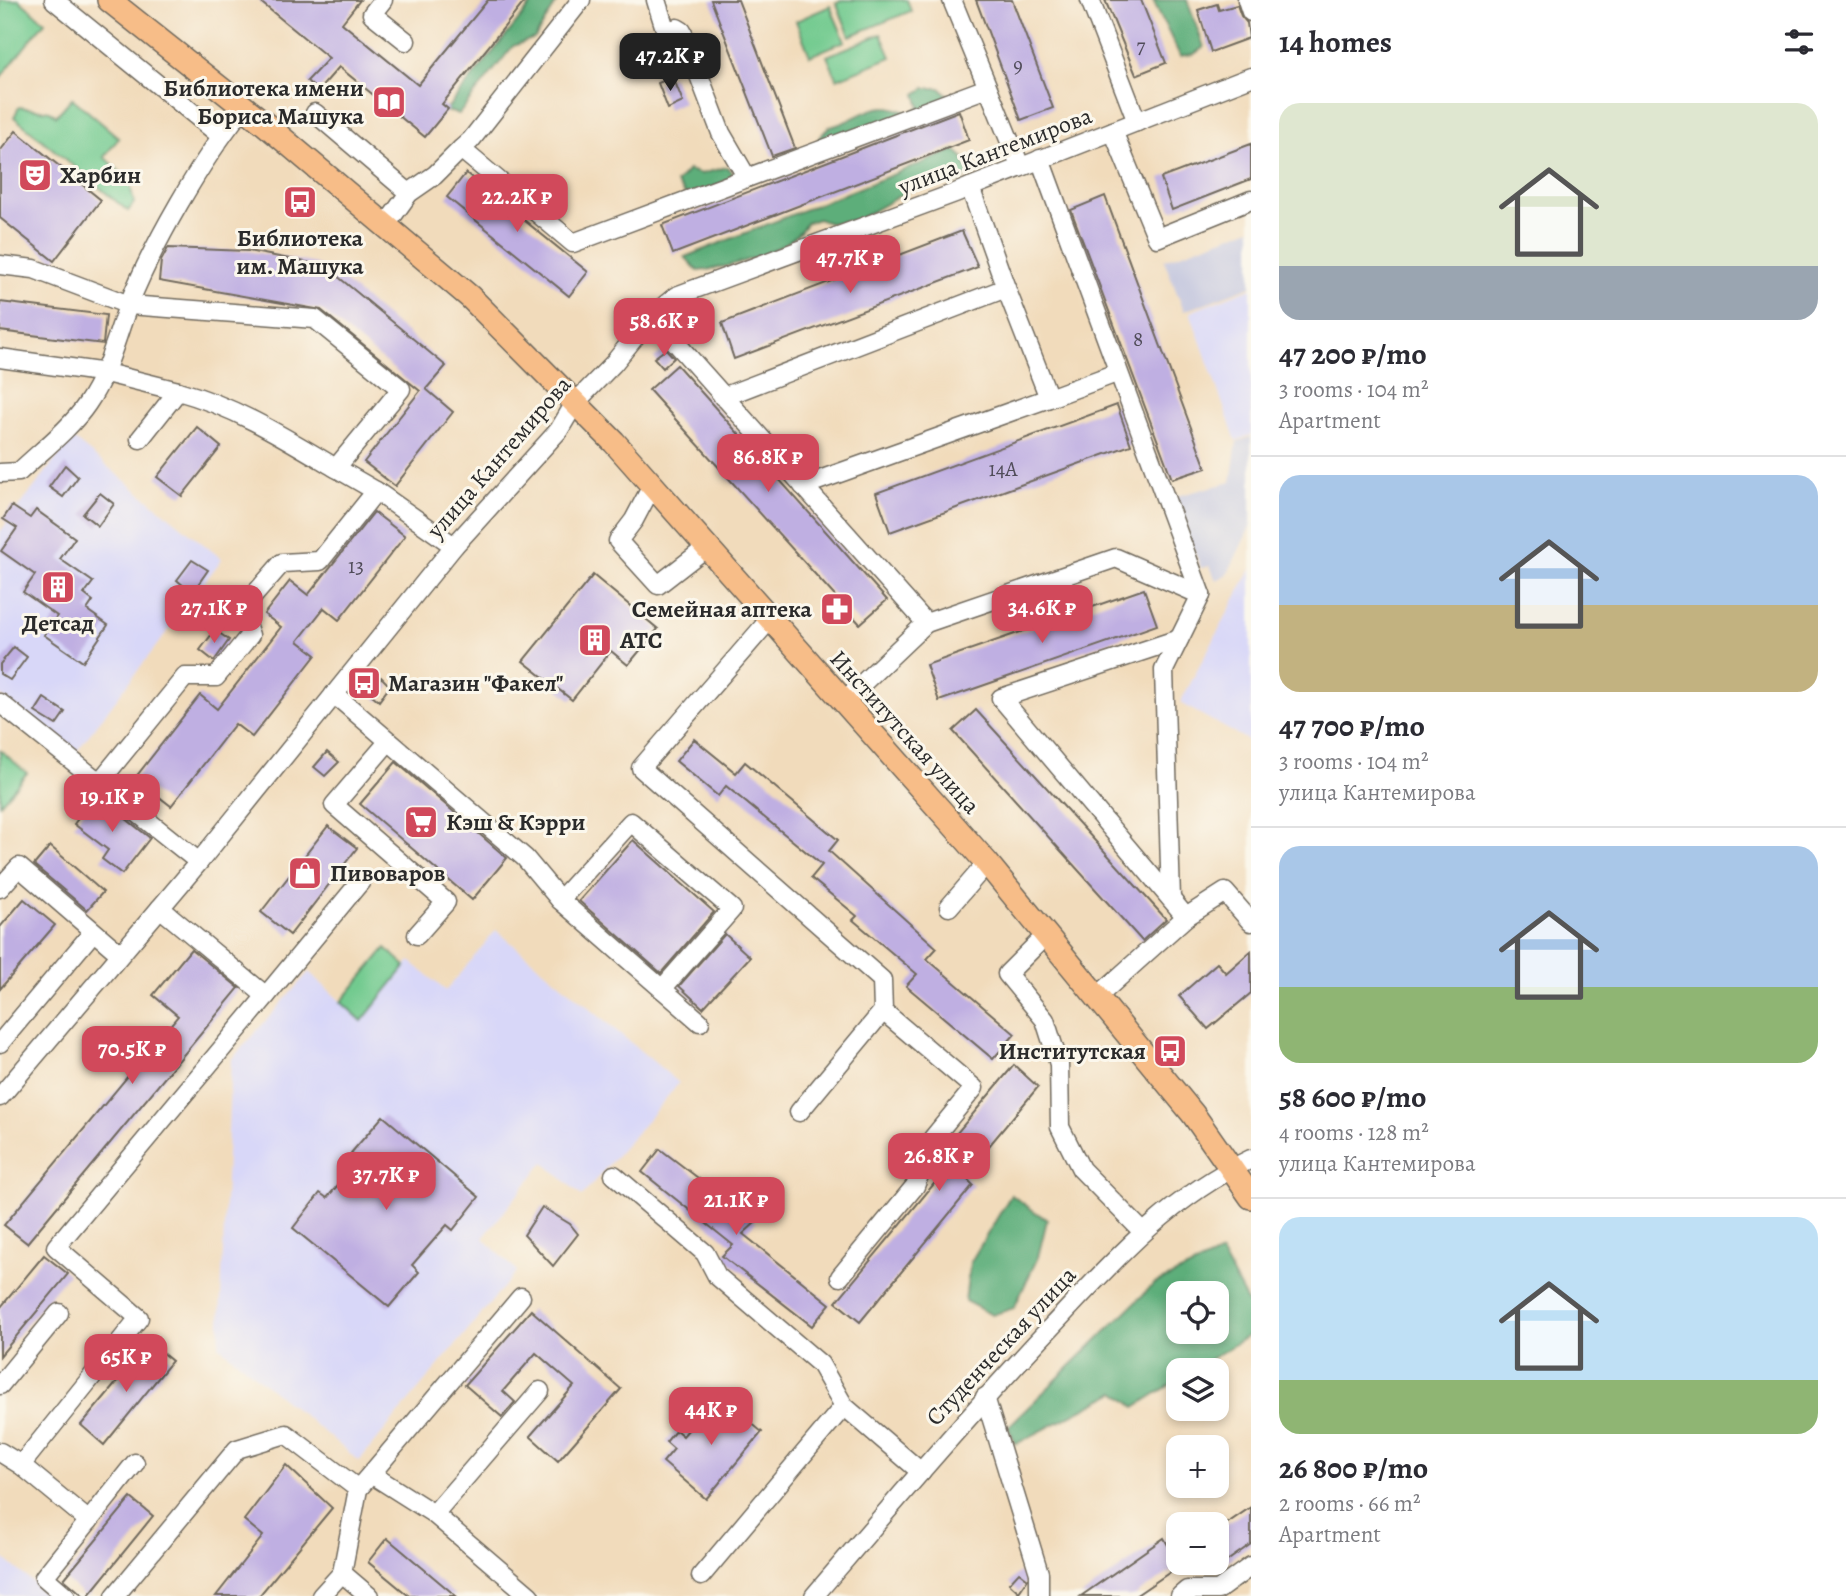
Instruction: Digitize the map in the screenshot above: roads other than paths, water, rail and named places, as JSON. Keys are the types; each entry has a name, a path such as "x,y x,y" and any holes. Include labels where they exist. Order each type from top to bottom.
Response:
{"main road":[{"name":"Институтская улица","path":"108,0 386,225 470,297 575,402 653,484 987,863 1193,1114 1241,1164 1251,1197"}],"street":[{"path":"54,0 221,136"},
{"path":"383,0 372,14 406,41"},
{"path":"386,225 409,193 435,175 471,140 582,0"},
{"path":"656,0 666,32 677,28 682,31 721,133 747,176"},
{"path":"952,0 1020,166"},
{"path":"1090,0 1137,122"},
{"path":"1247,0 1251,12"},
{"name":"улица Кантемирова","path":"0,1097 200,862 454,546 559,430 575,402 613,364 652,316 676,296 970,187 1251,77"},
{"path":"461,149 573,243 986,88"},
{"path":"0,474 19,472 86,407 106,373 129,305 221,136 243,108"},
{"path":"315,113 409,193"},
{"path":"1113,131 1157,238 1251,200"},
{"path":"1040,159 1201,595 1164,670 1171,900"},
{"path":"970,187 1049,398"},
{"path":"0,265 34,270 129,305 315,319 401,388 335,468"},
{"path":"723,397 1006,288"},
{"path":"652,316 926,623"},
{"path":"0,358 106,373 216,402 253,419 376,491 454,546"},
{"path":"803,486 1111,375"},
{"path":"141,439 178,391"},
{"path":"653,484 634,520 618,541 658,585 707,547"},
{"path":"98,784 185,677 216,677 250,635 242,610 282,563 320,561 376,491"},
{"path":"843,702 926,623 1116,558 1201,595"},
{"path":"770,619 641,768 882,980 883,1011 799,1112"},
{"path":"1179,639 1001,698 1186,917"},
{"path":"334,694 526,858 560,900 699,1022"},
{"path":"0,703 98,784 200,862"},
{"path":"388,742 334,805 446,902 417,935"},
{"path":"560,900 631,822 732,909 662,989"},
{"path":"949,907 987,863"},
{"path":"0,888 19,867 120,954"},
{"path":"21,1465 139,1318 56,1247 361,881"},
{"path":"1097,997 1186,917 1225,892 1251,922"},
{"path":"160,908 266,996"},
{"path":"0,1043 93,932"},
{"path":"1046,935 1007,974 1045,1020 1059,1064 1060,1127 1081,1169 1142,1231"},
{"path":"840,1277 915,1186 933,1138 974,1088 883,1011"},
{"name":"Студенческая улица","path":"814,1596 985,1396 1142,1231 1187,1196 1241,1164"},
{"path":"614,1175 705,1253 717,1276 820,1364 844,1406 920,1472"},
{"path":"321,1596 342,1573 358,1489 521,1297"},
{"path":"0,1384 59,1313"},
{"path":"434,1514 540,1391"},
{"path":"985,1396 1039,1573 1039,1596"},
{"path":"701,1576 844,1406"},
{"path":"115,1596 237,1449 286,1434 358,1489"},
{"path":"0,1452 21,1465 89,1521"},
{"path":"66,1596 44,1577 135,1463"},
{"path":"371,1474 434,1514 530,1596"},
{"path":"1180,1596 1187,1590 1218,1590 1251,1566"},
{"path":"342,1573 369,1596"}],"place":[{"name":"Библиотека имени Бориса Машука","path":"389,102"},
{"name":"Харбин","path":"35,175"},
{"name":"Библиотека им. Машука","path":"300,202"},
{"name":"Детсад","path":"58,587"},
{"name":"Семейная аптека","path":"837,609"},
{"name":"АТС","path":"595,640"},
{"name":"Магазин \"Факел\"","path":"364,683"},
{"name":"Кэш & Кэрри","path":"421,822"},
{"name":"Пивоваров","path":"305,873"},
{"name":"Институтская","path":"1170,1051"}]}
